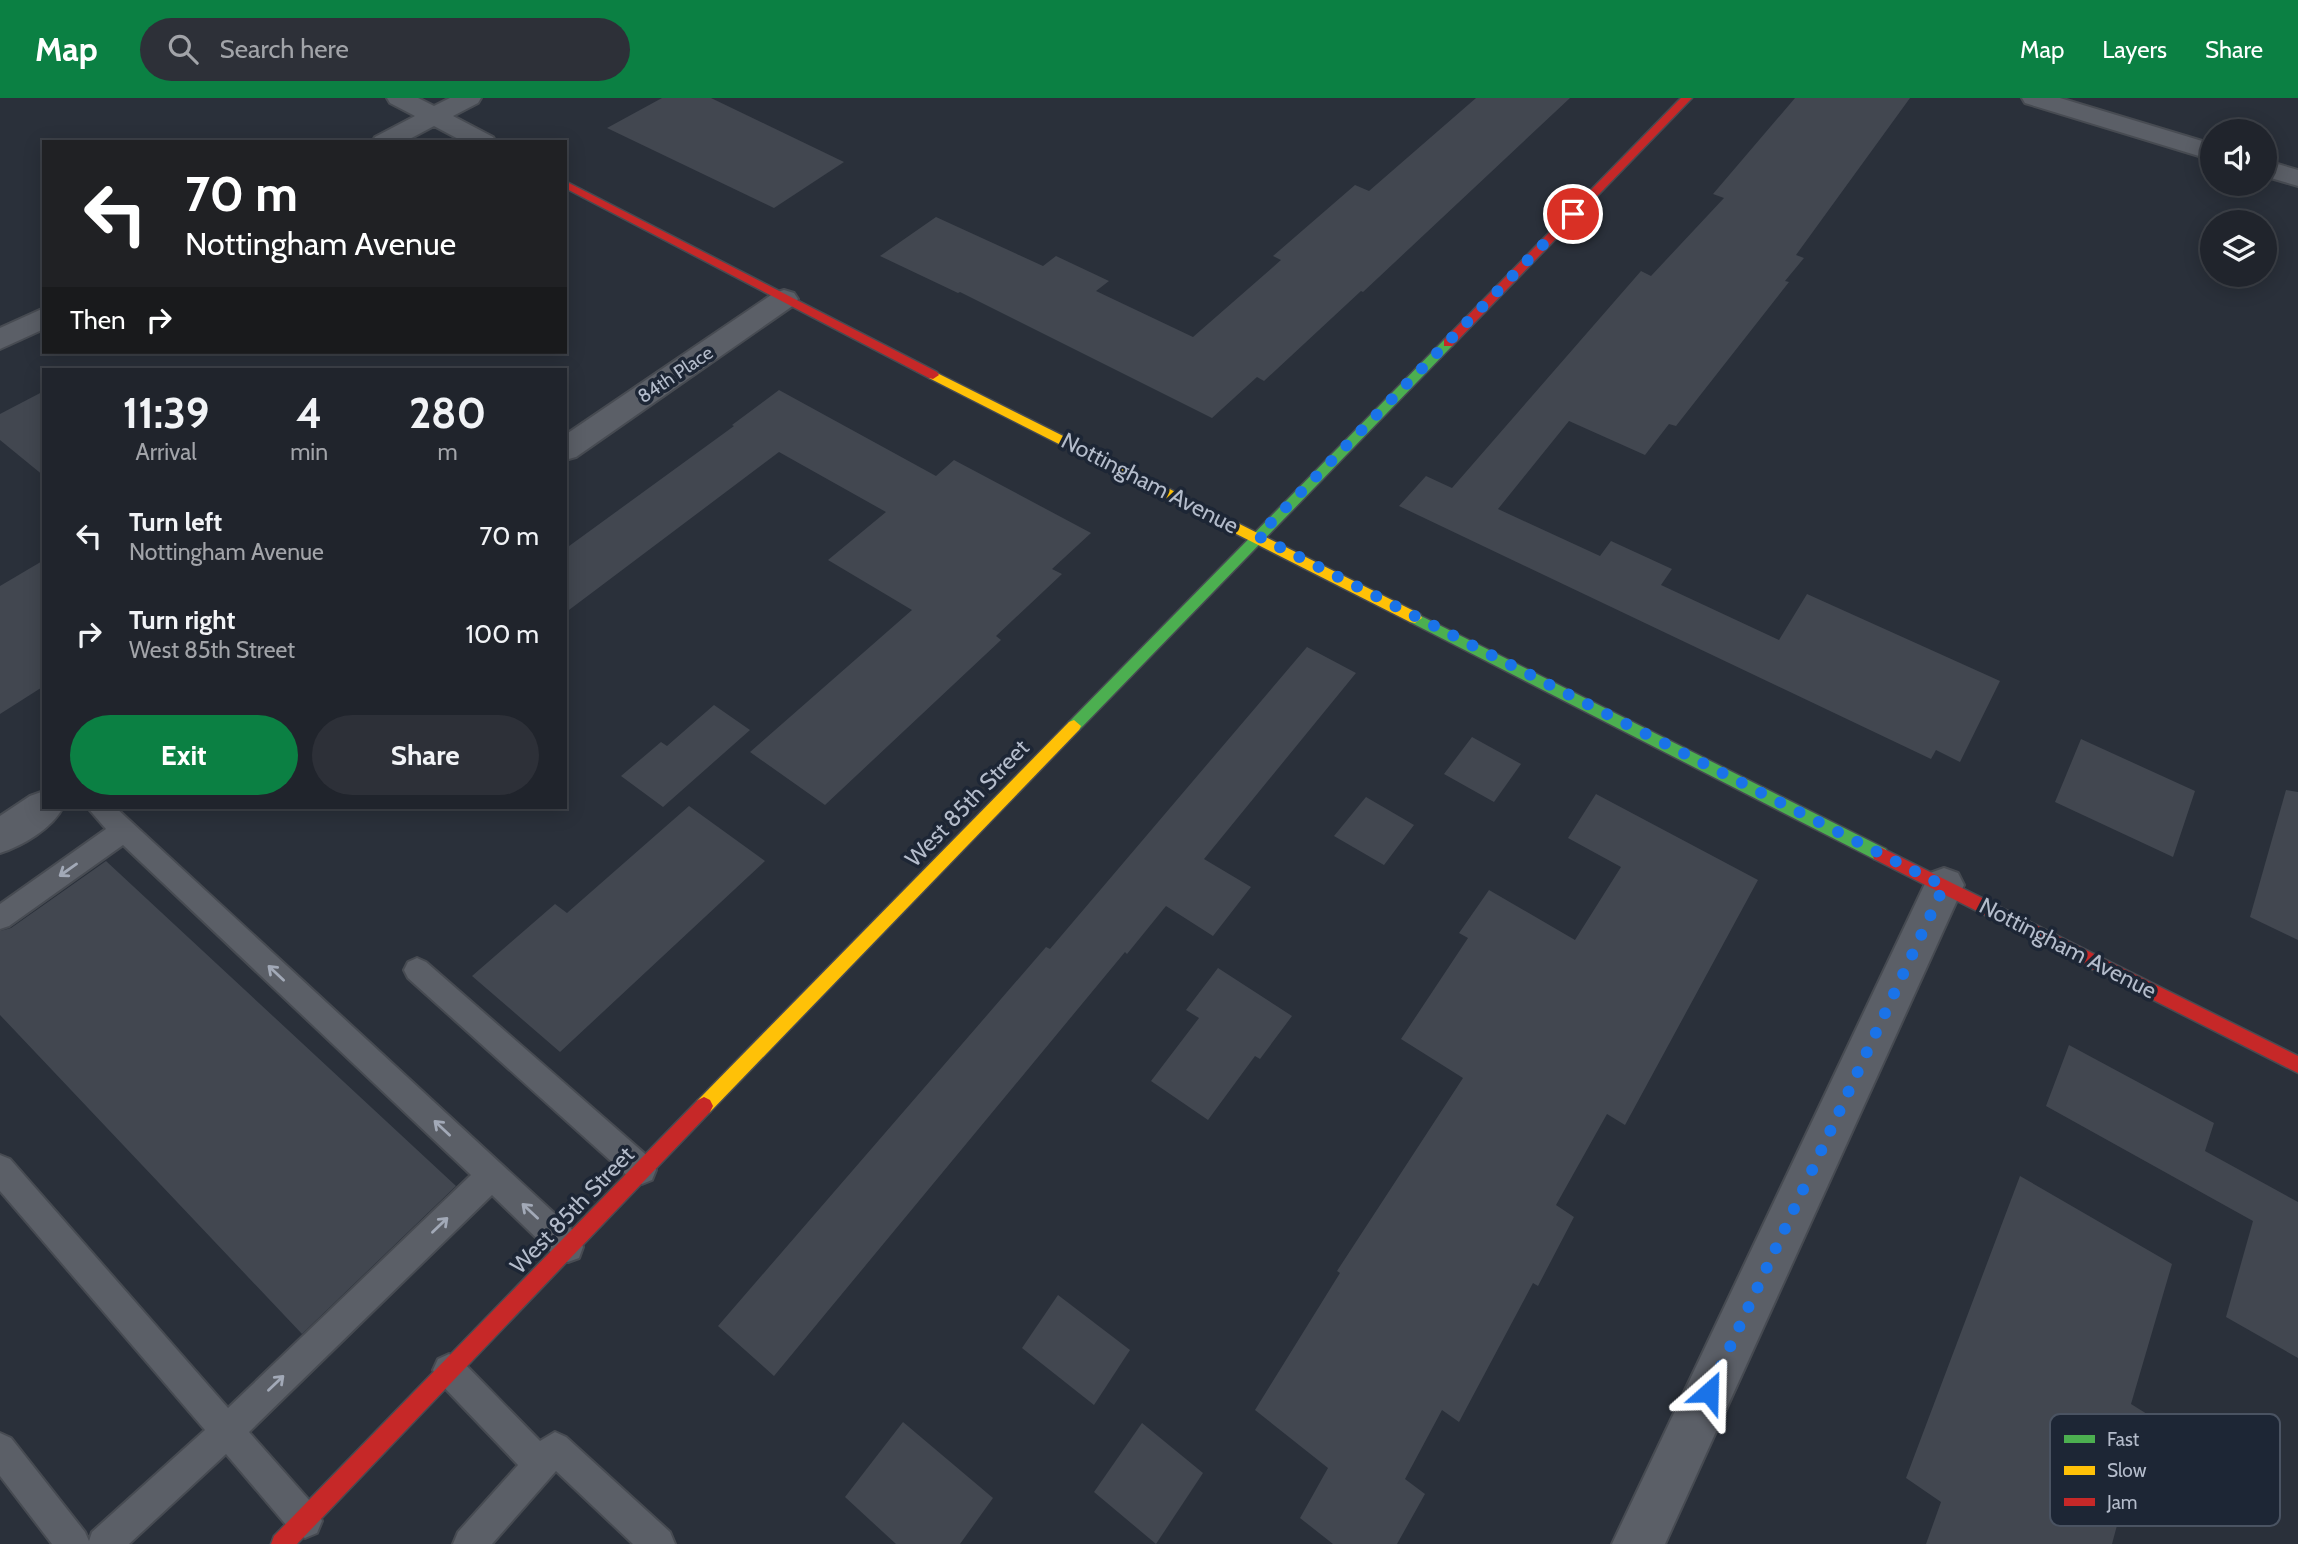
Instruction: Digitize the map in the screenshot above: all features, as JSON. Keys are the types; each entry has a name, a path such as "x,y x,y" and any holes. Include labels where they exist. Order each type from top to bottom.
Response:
{"street":[{"path":"399,98 480,140"},
{"path":"388,140 469,98"},
{"name":"West 85th Street","path":"282,1544 1258,536 1687,98"},
{"path":"2034,98 2200,148"},
{"path":"2277,172 2298,178"},
{"name":"Nottingham Avenue","path":"567,185 784,299 1258,536 2298,1065"},
{"name":"84th Place","path":"567,449 784,299"},
{"path":"0,340 42,318"},
{"path":"0,837 42,808"},
{"path":"1638,1544 1944,886"}],"lane":[{"path":"101,809 568,1247"},
{"path":"0,918 124,830"},
{"path":"417,970 642,1170"},
{"path":"0,1169 305,1521"},
{"path":"104,1544 227,1431 492,1175"},
{"path":"449,1370 539,1464"},
{"path":"470,1544 555,1448 658,1544"},
{"path":"0,1449 73,1544"}],"building":[{"path":"662,98 711,98 844,162 774,208 607,128"},
{"path":"1476,98 1570,98 1264,381 1257,377 1212,418 960,292 880,256 936,217 1043,266 1056,256 1109,281 1096,291 1193,337 1281,260 1273,256 1355,185 1369,191"},
{"path":"1795,98 1910,98 1796,255 1804,258 1785,281 1789,282 1676,426 1669,424 1645,455 1569,421 1498,509 1600,556 1611,541 1672,569 1661,585 1779,640 1807,594 2000,681 1960,762 1936,750 1931,759 1399,506 1426,476 1452,488 1641,271 1651,276 1724,198 1713,194"},
{"path":"779,390 936,476 954,460 1091,533 1052,569 1062,574 996,636 1001,640 825,805 750,752 912,610 828,560 886,512 779,452 567,611 567,548 734,426 732,425"},
{"path":"42,392 42,474 0,440 0,414"},
{"path":"42,561 42,687 0,714 0,586"},
{"path":"1307,647 1356,673 1204,859 1251,887 1213,936 1166,906 774,1376 718,1326 1046,947 1050,949"},
{"path":"714,705 750,730 663,807 621,776 661,742 667,746"},
{"path":"1472,737 1521,764 1494,802 1444,774"},
{"path":"2081,739 2195,791 2173,857 2055,802"},
{"path":"2286,790 2298,792 2298,940 2250,917"},
{"path":"1596,794 1758,880 1625,1125 1607,1114 1556,1205 1574,1217 1538,1286 1533,1283 1459,1422 1442,1410 1405,1479 1425,1494 1397,1544 1333,1544 1300,1518 1328,1468 1255,1410 1340,1273 1337,1271 1463,1078 1401,1039 1468,938 1459,933 1489,890 1575,940 1621,867 1568,838"},
{"path":"1366,797 1414,825 1384,865 1334,836"},
{"path":"689,806 765,861 560,1052 472,976 555,904 567,913"},
{"path":"106,861 456,1186 302,1334 0,1015 0,931 11,928"},
{"path":"1218,968 1292,1016 1260,1059 1255,1056 1208,1120 1151,1081 1199,1018 1186,1010"},
{"path":"2069,1045 2214,1123 2205,1151 2298,1202 2298,1358 2226,1317 2253,1221 2046,1106"},
{"path":"2020,1176 2172,1264 2131,1404 2147,1414 2050,1414 2050,1526 2117,1526 2112,1544 1926,1544 1941,1502 1906,1478"},
{"path":"1058,1295 1130,1350 1094,1405 1022,1348"},
{"path":"903,1422 993,1498 960,1544 896,1544 845,1497"},
{"path":"1142,1423 1203,1473 1156,1544 1094,1492"}],"traffic: fast":[{"path":"1074,726 1448,343"},
{"path":"1415,618 1880,854"}],"traffic: slow":[{"path":"933,375 1415,618"},
{"path":"704,1106 1074,726"}],"traffic: jam":[{"path":"1448,343 1687,98"},
{"path":"567,185 933,375"},
{"path":"1880,854 2298,1065"},
{"path":"282,1544 704,1106"}],"route":[{"path":"1573,214 1258,536 1944,886 1709,1392"}]}
